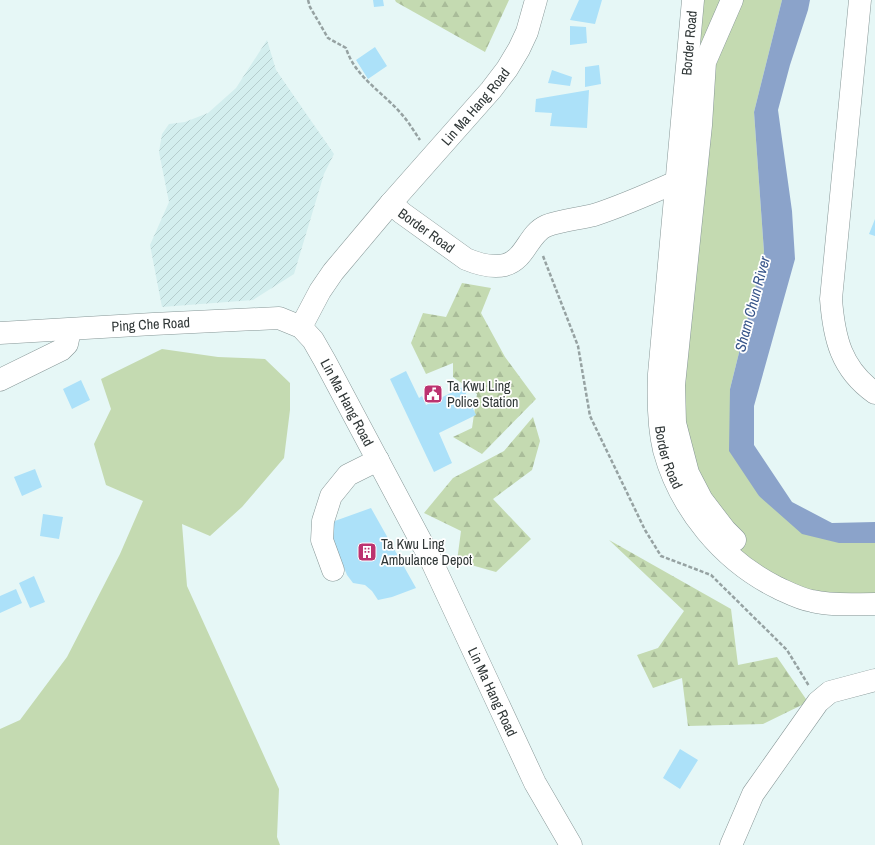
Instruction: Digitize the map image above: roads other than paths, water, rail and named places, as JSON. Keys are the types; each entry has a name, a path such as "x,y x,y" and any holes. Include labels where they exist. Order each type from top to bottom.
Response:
{"street":[{"name":"Lin Ma Hang Road","path":"536,0 527,32 507,69 491,90 391,203 333,272 320,291 301,327 313,340 447,592 535,783 571,845"},
{"name":"Border Road","path":"693,0 658,390 659,414 664,449 674,478 688,505 710,536 737,562 762,579 789,593 811,601 832,604 875,604"},
{"path":"732,0 705,62 702,125 674,385 675,423 688,473 702,500 725,530 749,554 780,574 809,586 828,591 875,591"},
{"path":"860,0 831,299 832,321 838,346 850,369 864,385 875,393"},
{"name":"Border Road","path":"391,203 402,214 466,259 478,264 498,266 514,261 522,254 539,231 547,225 604,212 676,182"},
{"name":"Ping Che Road","path":"0,333 266,318 279,318 301,327"},
{"path":"0,380 61,350 67,344 70,330"},
{"path":"333,570 322,540 323,521 331,496 348,475 378,460"},
{"path":"731,845 753,794 818,702 830,692 875,680"}],"water":[{"name":"Sham Chun River","path":"782,0 810,0 778,110 792,211 795,259 754,406 754,445 792,502 832,523 875,522 875,543 839,543 802,534 759,496 729,451 730,389 764,252 754,112"}],"place":[{"name":"Ta Kwu Ling Police Station","path":"433,394"},
{"name":"Ta Kwu Ling Ambulance Depot","path":"367,552"}]}
